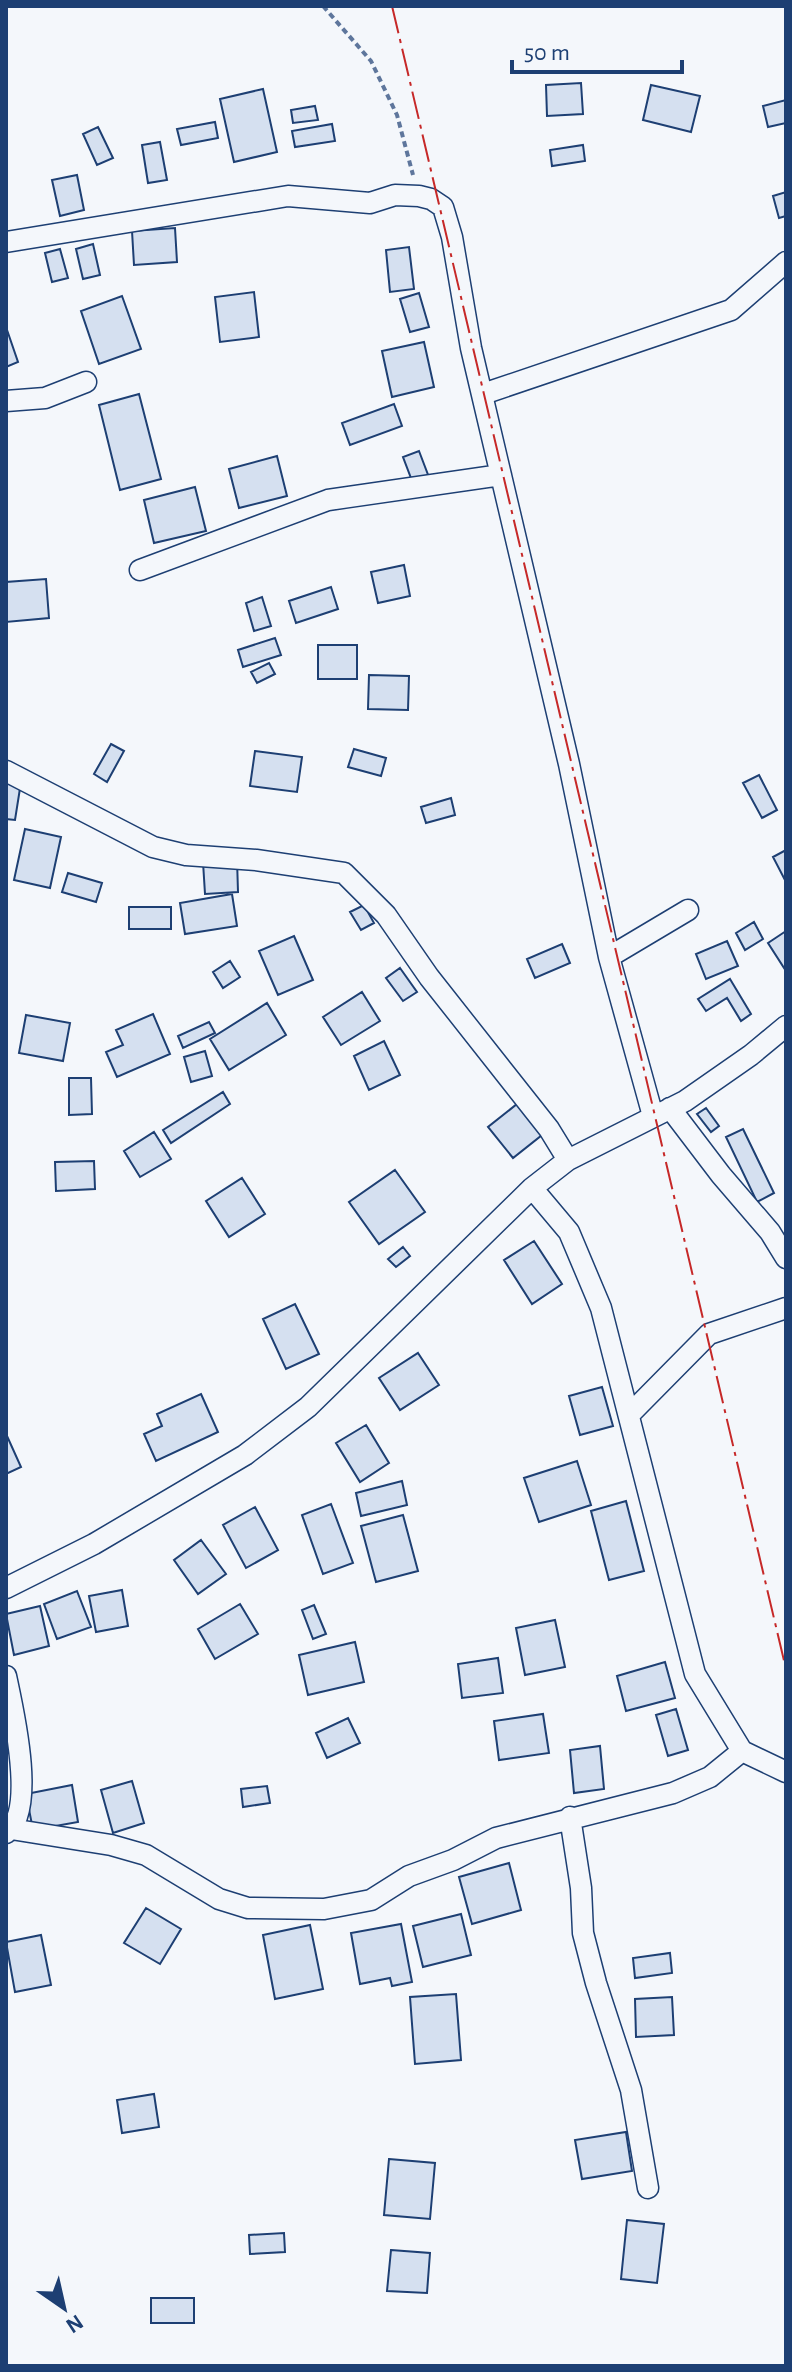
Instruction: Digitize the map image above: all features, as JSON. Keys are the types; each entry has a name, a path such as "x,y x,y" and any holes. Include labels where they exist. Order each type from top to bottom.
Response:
{"street":[{"path":"6,242 288,196 370,203 395,195 419,196 443,207 452,237 471,348 569,764 609,957 661,1112 770,1232 786,1258"},
{"path":"483,394 731,310 786,262"},
{"path":"6,401 45,398 86,382"},
{"path":"140,570 328,500 501,475"},
{"path":"6,771 153,847 186,855 256,860 344,873 386,915 429,977 549,1129 568,1160"},
{"path":"609,957 688,910"},
{"path":"6,1588 94,1544 245,1455 308,1407 532,1188 568,1160 685,1101 751,1055 786,1026"},
{"path":"532,1188 569,1232 601,1308 695,1674 742,1751 786,1772"},
{"path":"629,1415 709,1334 786,1308"},
{"path":"6,1676 18,1743 22,1790 20,1813 9,1831 111,1845 146,1855 219,1899 248,1908 324,1909 371,1900 409,1876 453,1860 496,1838 673,1793 710,1777 742,1751"},
{"path":"570,1817 581,1888 583,1933 631,2090 648,2188"}],"path":[{"path":"323,6 371,61 397,115 419,196"}],"building":[{"path":"581,83 583,114 547,116 546,85"},
{"path":"651,85 700,96 691,132 643,120"},
{"path":"263,89 277,152 234,162 220,99"},
{"path":"786,100 786,123 768,127 763,106"},
{"path":"315,106 318,120 293,123 291,110"},
{"path":"215,122 218,138 181,145 177,129"},
{"path":"332,124 335,141 295,147 292,131"},
{"path":"98,127 113,158 97,165 83,134"},
{"path":"160,142 167,180 148,183 142,145"},
{"path":"583,145 585,161 552,166 550,150"},
{"path":"77,175 84,210 60,216 52,180"},
{"path":"786,192 786,216 779,218 773,196"},
{"path":"175,228 177,262 134,265 132,231"},
{"path":"93,244 100,275 83,279 76,249"},
{"path":"409,247 414,289 390,292 386,250"},
{"path":"60,249 68,278 52,282 45,253"},
{"path":"254,292 259,337 220,342 215,297"},
{"path":"419,293 429,327 410,332 400,299"},
{"path":"122,296 141,349 99,364 81,311"},
{"path":"6,327 18,362 6,367"},
{"path":"424,342 434,387 392,397 382,351"},
{"path":"139,394 161,479 120,490 99,405"},
{"path":"394,404 402,426 350,445 342,423"},
{"path":"419,451 430,480 414,486 403,457"},
{"path":"277,456 287,496 239,508 229,469"},
{"path":"195,487 206,531 154,543 144,500"},
{"path":"404,565 410,596 378,603 371,572"},
{"path":"46,579 49,618 6,622 6,582"},
{"path":"331,587 338,609 296,623 289,601"},
{"path":"262,597 271,626 254,631 246,603"},
{"path":"275,638 281,655 243,667 238,650"},
{"path":"318,645 357,645 357,679 318,679"},
{"path":"269,663 275,674 257,683 251,672"},
{"path":"369,675 409,676 408,710 368,709"},
{"path":"111,744 124,751 107,782 94,774"},
{"path":"354,749 386,758 381,776 348,767"},
{"path":"255,751 302,757 297,792 250,786"},
{"path":"759,775 777,810 762,818 743,783"},
{"path":"6,780 21,782 15,820 6,819"},
{"path":"451,798 455,815 426,823 421,807"},
{"path":"25,829 61,837 50,888 14,880"},
{"path":"786,850 786,882 773,857"},
{"path":"237,859 238,892 205,894 203,862"},
{"path":"68,873 102,883 96,902 62,892"},
{"path":"232,894 237,926 185,934 180,903"},
{"path":"364,905 374,923 361,930 350,912"},
{"path":"129,907 171,907 171,929 129,929"},
{"path":"754,922 763,939 745,950 736,933"},
{"path":"786,931 786,971 768,943"},
{"path":"294,936 313,980 278,995 259,951"},
{"path":"727,941 738,966 706,979 696,954"},
{"path":"562,944 570,963 535,978 527,959"},
{"path":"230,961 240,977 223,988 213,972"},
{"path":"400,968 417,992 403,1001 386,978"},
{"path":"730,979 751,1014 741,1021 727,998 706,1011 698,999"},
{"path":"362,992 380,1021 341,1045 323,1017"},
{"path":"267,1003 286,1035 229,1070 210,1039"},
{"path":"153,1014 170,1054 117,1077 106,1052 123,1045 116,1030"},
{"path":"26,1015 70,1023 63,1061 19,1053"},
{"path":"209,1022 215,1033 183,1048 178,1036"},
{"path":"384,1041 400,1075 369,1090 354,1056"},
{"path":"205,1051 212,1076 191,1082 184,1057"},
{"path":"69,1078 91,1078 92,1114 69,1115"},
{"path":"223,1092 230,1104 171,1143 163,1130"},
{"path":"517,1104 542,1135 513,1158 488,1127"},
{"path":"706,1108 719,1126 711,1132 697,1114"},
{"path":"743,1129 774,1193 757,1202 726,1137"},
{"path":"154,1132 171,1159 140,1177 124,1151"},
{"path":"94,1161 95,1189 56,1191 55,1162"},
{"path":"395,1170 425,1212 379,1244 349,1202"},
{"path":"242,1178 265,1214 229,1237 206,1201"},
{"path":"534,1241 562,1284 532,1304 504,1260"},
{"path":"403,1247 410,1256 396,1267 388,1259"},
{"path":"295,1304 319,1354 286,1369 263,1319"},
{"path":"418,1353 439,1385 400,1410 379,1378"},
{"path":"602,1387 613,1426 580,1435 569,1396"},
{"path":"201,1394 218,1432 156,1461 144,1434 162,1426 157,1414"},
{"path":"366,1425 389,1463 360,1482 336,1443"},
{"path":"6,1437 21,1467 6,1474"},
{"path":"577,1461 591,1505 539,1522 524,1478"},
{"path":"402,1481 407,1505 361,1516 356,1493"},
{"path":"626,1501 644,1571 609,1580 591,1511"},
{"path":"331,1504 353,1563 323,1574 302,1515"},
{"path":"255,1507 278,1550 246,1568 223,1525"},
{"path":"403,1515 418,1571 376,1582 361,1526"},
{"path":"201,1540 226,1574 198,1594 174,1560"},
{"path":"122,1590 128,1626 96,1632 89,1596"},
{"path":"77,1591 91,1627 57,1639 44,1604"},
{"path":"240,1604 258,1634 215,1659 198,1629"},
{"path":"314,1605 326,1634 313,1639 302,1610"},
{"path":"40,1606 49,1646 14,1655 6,1614"},
{"path":"555,1620 565,1667 525,1675 516,1628"},
{"path":"355,1642 364,1682 308,1695 299,1655"},
{"path":"498,1658 503,1693 462,1698 458,1664"},
{"path":"665,1662 675,1698 626,1711 617,1676"},
{"path":"676,1709 688,1750 668,1756 656,1715"},
{"path":"543,1714 549,1753 499,1760 494,1721"},
{"path":"348,1718 360,1743 327,1758 316,1733"},
{"path":"600,1746 604,1789 574,1793 570,1750"},
{"path":"132,1781 144,1823 113,1833 101,1790"},
{"path":"72,1785 78,1822 33,1830 26,1794"},
{"path":"267,1786 270,1803 243,1807 241,1789"},
{"path":"509,1863 521,1910 472,1924 459,1877"},
{"path":"146,1908 181,1929 160,1964 124,1943"},
{"path":"461,1914 471,1955 423,1967 413,1926"},
{"path":"401,1924 412,1982 392,1986 390,1978 360,1984 351,1933"},
{"path":"310,1925 323,1989 275,1999 263,1935"},
{"path":"41,1935 51,1985 15,1992 6,1942"},
{"path":"670,1953 672,1973 635,1978 633,1958"},
{"path":"456,1994 461,2060 415,2064 410,1997"},
{"path":"672,1997 674,2035 636,2037 635,1999"},
{"path":"154,2094 159,2127 122,2133 117,2100"},
{"path":"626,2132 632,2171 582,2179 575,2140"},
{"path":"389,2159 435,2163 430,2219 384,2215"},
{"path":"627,2220 664,2224 657,2283 621,2279"},
{"path":"284,2233 285,2252 250,2254 249,2235"},
{"path":"391,2250 430,2253 427,2293 387,2291"},
{"path":"151,2298 194,2298 194,2323 151,2323"}],"power":[{"path":"392,6 786,1669"}]}
